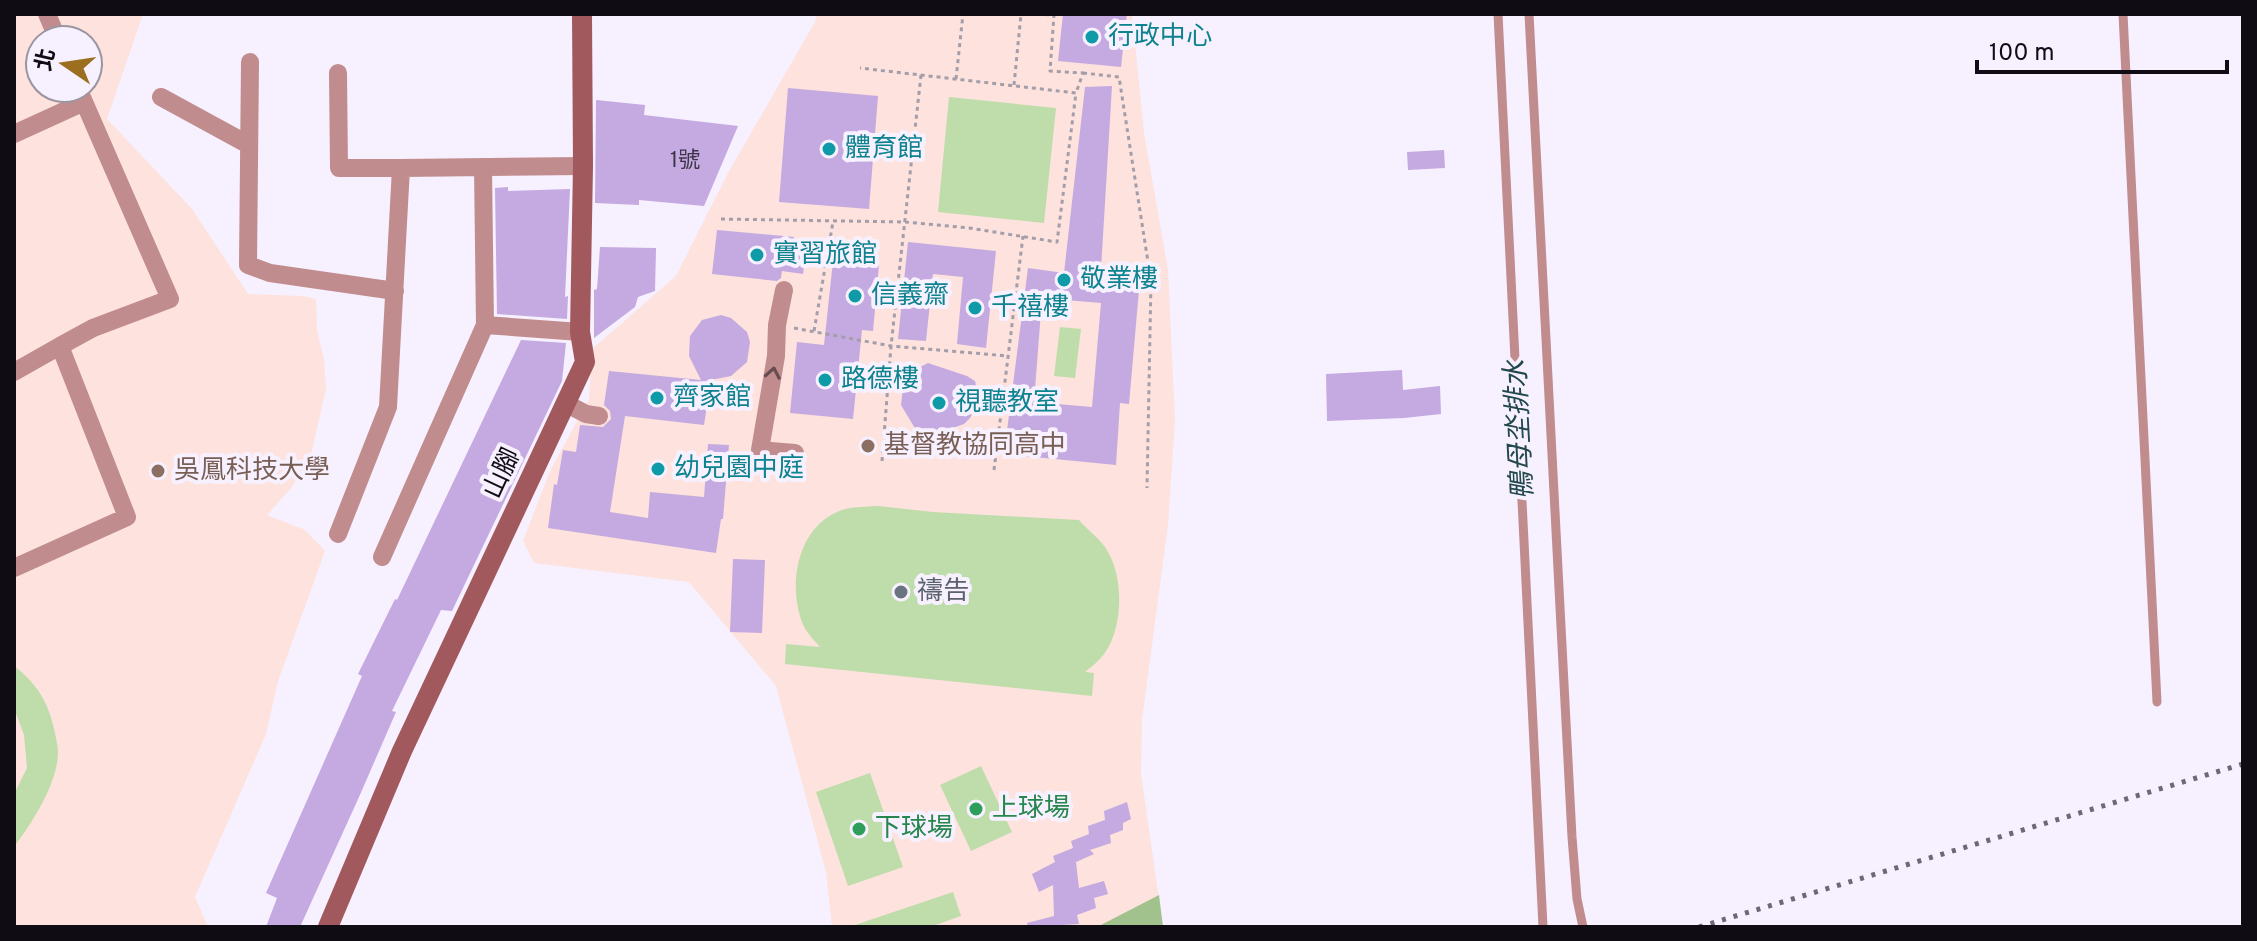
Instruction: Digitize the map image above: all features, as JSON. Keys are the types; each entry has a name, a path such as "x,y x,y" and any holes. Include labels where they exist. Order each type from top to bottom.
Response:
{"street":[{"name":"山腳","path":"328,927 402,751 585,362 580,332 582,14"},
{"path":"250,62 248,265 270,273 395,291"},
{"path":"338,73 339,168 583,166"},
{"path":"161,97 249,145"},
{"path":"14,134 66,104"},
{"path":"14,372 93,328 170,299 85,104"},
{"path":"382,557 485,325 483,167"},
{"path":"338,534 388,407 401,168"},
{"path":"784,290 760,450 795,453"},
{"path":"485,325 580,332"},
{"path":"14,568 127,517 60,346"},
{"path":"565,403 586,414 599,416"}],"lane":[{"path":"1498,14 1543,927"},
{"path":"1529,14 1572,837 1577,899 1583,927"},
{"path":"2123,14 2157,702"}],"path":[{"path":"956,79 963,14"},
{"path":"1014,85 1021,14"},
{"path":"1037,14 1054,15 1050,71 1119,77 1151,281 1147,488"},
{"path":"860,68 1076,93"},
{"path":"721,219 905,222 1057,242 1076,93 1083,73"},
{"path":"882,461 891,346 921,75"},
{"path":"814,331 833,222"},
{"path":"994,470 1023,236"},
{"path":"777,325 891,346 1008,356"}],"shaded area":[{"name":"吳鳳科技大學","path":"14,14 143,14 107,119 192,209 248,294 316,299 317,330 326,389 311,455 292,487 267,515 305,530 325,551 278,681 266,734 195,897 208,927 14,927"},
{"name":"基督教協同高中","path":"817,14 1132,14 1144,133 1168,270 1175,420 1168,525 1142,720 1141,774 1163,927 832,927 826,872 776,686 689,582 534,563 523,541 550,471 589,399 592,349 676,276 728,173"}],"green space":[{"path":"949,97 1056,108 1044,223 938,212"},
{"path":"1060,327 1081,329 1075,378 1054,376"},
{"path":"878,506 1079,520 1108,552 1119,590 1118,618 1110,644 1102,657 1085,672 1094,673 1092,696 785,664 786,644 820,647 803,625 797,602 797,572 805,544 813,531 835,513"},
{"path":"14,666 36,687 46,704 58,752 49,789 14,847 14,794 27,768 24,735 14,708"},
{"name":"上球場","path":"981,766 1012,832 971,851 940,785"},
{"name":"下球場","path":"870,773 903,867 848,886 816,792"},
{"path":"953,892 961,916 930,927 849,927"},
{"path":"1159,895 1163,927 1097,927"}],"building":[{"name":"行政中心","path":"1063,14 1127,14 1121,67 1058,61"},
{"name":"敬業樓","path":"1112,86 1100,286 1139,290 1129,404 1120,403 1116,465 1004,454 1028,268 1064,273 1085,87","holes":["1042,298 1101,303 1092,407 1034,402"]},
{"name":"體育館","path":"788,88 878,96 869,209 779,202"},
{"path":"596,100 645,105 644,115 738,126 704,206 639,200 639,205 595,203"},
{"path":"1444,150 1445,168 1408,170 1407,152"},
{"path":"508,187 508,191 570,189 565,297 568,296 567,319 497,314 495,188"},
{"name":"實習旅館","path":"717,230 794,237 792,255 805,256 803,274 782,271 777,281 712,274"},
{"name":"千禧樓","path":"908,242 996,251 986,348 957,344 963,277 933,274 926,341 898,339"},
{"path":"600,247 656,248 655,291 638,297 635,307 594,338 594,290 597,289"},
{"path":"833,261 879,265 873,331 862,330 853,419 790,413 797,342 824,345"},
{"path":"721,315 731,318 747,332 750,342 747,362 731,376 711,380 704,425 625,416 610,512 648,518 650,492 704,497 708,444 729,445 723,519 716,553 548,528 554,484 557,485 563,450 576,452 580,425 603,427 611,419 610,411 604,405 609,371 701,380 689,356 690,336 702,320"},
{"path":"521,340 566,343 562,381 452,611 441,610 392,711 396,712 300,927 266,927 277,898 266,893 362,676 358,674 397,600"},
{"name":"視聽教室","path":"928,363 967,376 975,381 977,390 975,409 970,418 942,436 916,430 901,405 908,378 913,371"},
{"path":"1402,370 1403,390 1440,386 1441,414 1327,421 1326,374"},
{"path":"733,559 765,560 762,633 730,632"},
{"path":"1127,802 1131,819 1123,823 1123,830 1110,835 1111,843 1090,850 1094,854 1076,862 1079,888 1104,881 1108,894 1094,898 1096,908 1077,915 1079,924 1028,927 1027,923 1054,916 1053,885 1039,892 1032,874 1055,862 1053,856 1073,848 1071,841 1089,834 1088,826 1105,820 1104,811"}],"railway":[{"path":"1699,927 2243,764"}],"place":[{"name":"行政中心","path":"1092,37"},
{"name":"體育館","path":"829,149"},
{"name":"實習旅館","path":"757,255"},
{"name":"敬業樓","path":"1064,280"},
{"name":"信義齋","path":"855,296"},
{"name":"千禧樓","path":"975,308"},
{"name":"路德樓","path":"825,380"},
{"name":"齊家館","path":"657,398"},
{"name":"視聽教室","path":"939,403"},
{"name":"基督教協同高中","path":"868,446"},
{"name":"幼兒園中庭","path":"658,469"},
{"name":"吳鳳科技大學","path":"158,471"},
{"name":"禱告","path":"901,592"},
{"name":"上球場","path":"976,809"},
{"name":"下球場","path":"859,829"}],"water label":[{"name":"鴨母坔排水","path":"1521,430"}]}
